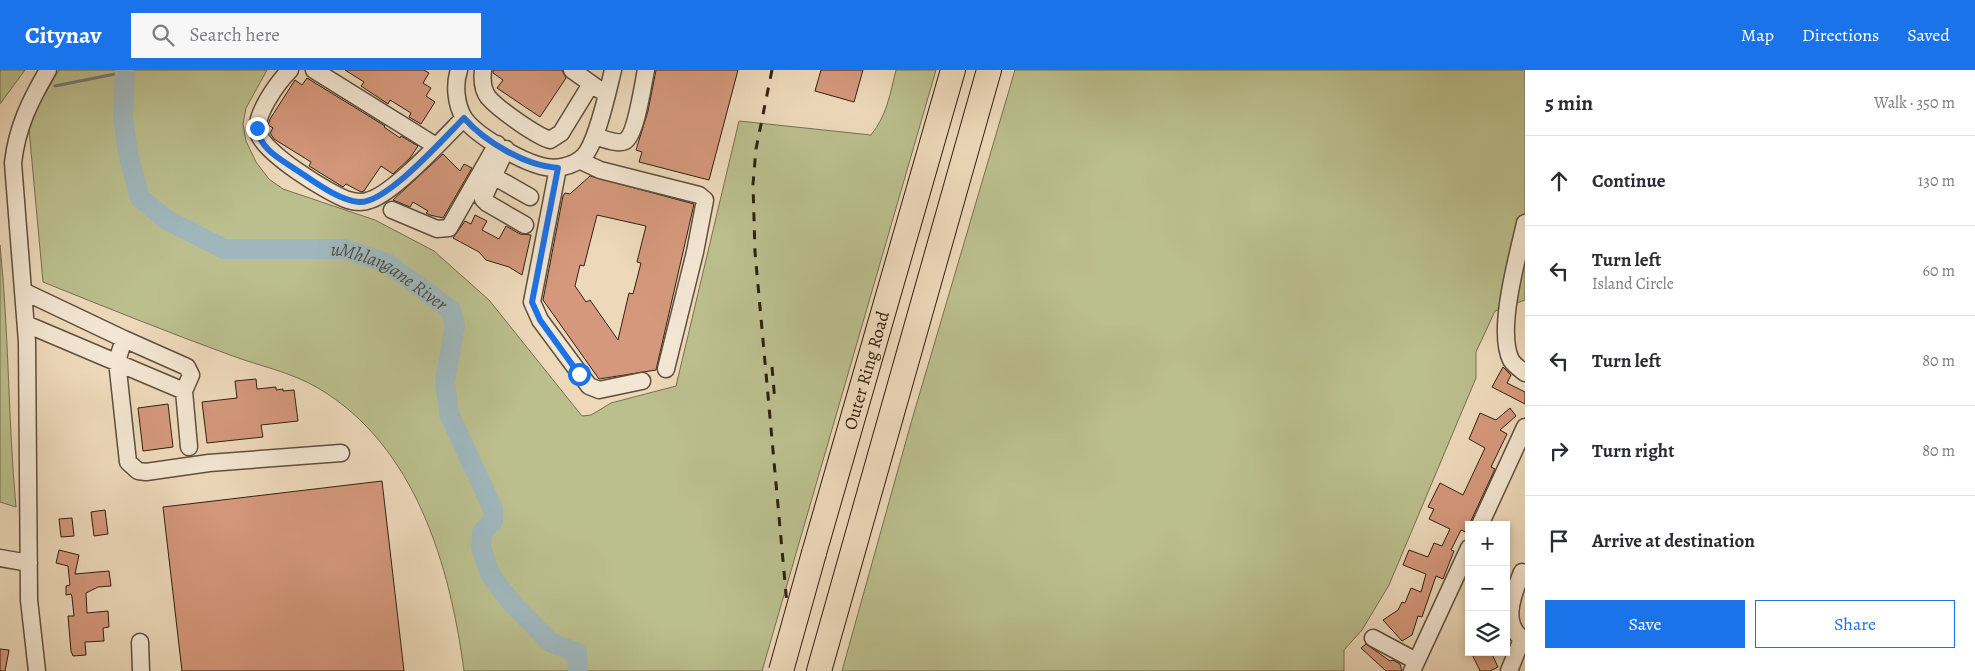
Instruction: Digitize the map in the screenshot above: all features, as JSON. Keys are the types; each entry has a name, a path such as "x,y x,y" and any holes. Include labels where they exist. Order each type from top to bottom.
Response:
{"highway":[{"name":"Outer Ring Road","path":"781,671 953,70"},
{"name":"Outer Ring Road","path":"819,671 989,70"}],"street":[{"path":"37,671 29,600 29,433 26,324 13,163 16,137 34,95 48,70"},
{"path":"314,70 436,146"},
{"path":"459,70 456,93 464,118 471,126 501,146 541,166 558,168 572,164 587,152 594,136 613,70"},
{"path":"483,70 482,80 488,97 521,122 550,140 561,133 591,84"},
{"path":"572,70 607,94"},
{"path":"594,136 620,142 628,138 633,128 646,70"},
{"path":"285,76 260,113 257,128 261,141 274,154 303,174 347,200 366,202 380,196 394,186 464,118"},
{"path":"501,146 493,176 484,198 485,201 524,225"},
{"path":"392,210 437,229 449,228 501,146"},
{"path":"579,160 600,170 699,195 704,200 695,252 666,369"},
{"path":"558,168 534,286 533,307 583,381 589,386 599,390 642,381"},
{"path":"493,176 530,197"},
{"path":"1524,373 1511,360 1506,312 1525,223"},
{"path":"23,291 187,367 191,375 184,391 189,447"},
{"path":"71,342 81,318"},
{"path":"26,324 117,361 135,372 184,391"},
{"path":"124,339 117,361 128,462 138,471 146,472 209,463 341,452"},
{"path":"1482,521 1525,427"},
{"path":"1373,638 1414,666 1465,557"},
{"path":"0,558 29,563"},
{"path":"1509,671 1523,639 1513,627 1510,617 1510,603 1522,572"},
{"path":"140,642 141,671"}],"green space":[{"path":"0,70 25,70 0,104"},
{"path":"59,70 267,70 246,108 243,124 246,141 256,162 269,179 283,189 375,220 434,251 489,300 582,416 591,415 611,403 676,386 739,121 871,135 881,120 890,96 896,70 936,70 762,671 464,671 449,591 423,512 404,475 380,442 352,413 308,382 206,346 43,282 29,129 37,107"},
{"path":"1015,70 1525,70 1525,300 1495,311 1476,352 1476,378 1389,585 1362,630 1344,650 1344,671 842,671 911,423"},
{"path":"0,245 11,442 16,507 0,502"}],"building":[{"path":"345,70 424,70 429,73 423,83 431,88 426,96 435,102 421,124 409,117 411,113 390,100 388,104 361,86 364,82"},
{"path":"493,70 562,70 566,78 540,117 497,88 503,80 493,73"},
{"path":"656,70 738,70 709,180 639,162 642,152 636,150 648,111"},
{"path":"821,70 863,70 854,102 815,91"},
{"path":"307,78 385,126 400,138 401,136 418,146 410,158 393,174 381,166 364,191 361,192 346,184 343,187 309,166 311,162 274,139 270,133 273,128 268,125 270,119 295,80 302,85"},
{"path":"443,154 460,171 464,164 472,168 443,218 426,213 428,211 413,202 410,207 393,200"},
{"path":"590,176 694,204 656,370 599,379 543,300 563,196 565,193 570,194","holes":["597,215 646,226 637,262 641,263 633,294 629,293 618,340 590,300 586,302 575,286 580,265 584,266"]},
{"path":"475,215 487,221 482,230 499,239 506,226 520,234 531,235 522,275 509,267 486,260 479,252 453,238 465,221 471,224"},
{"path":"1503,367 1511,375 1507,383 1525,392 1525,404 1492,387"},
{"path":"256,379 257,389 276,387 276,390 294,390 298,421 261,425 263,437 207,443 202,402 237,398 235,381"},
{"path":"168,404 173,447 143,451 138,408"},
{"path":"1510,408 1516,416 1500,430 1507,434 1491,467 1495,469 1471,521 1465,521 1465,532 1461,530 1451,550 1454,551 1443,579 1436,576 1422,617 1418,616 1412,635 1402,641 1383,620 1398,610 1402,602 1405,603 1411,588 1421,592 1426,574 1403,565 1409,550 1428,557 1434,543 1442,546 1450,529 1429,519 1434,509 1428,507 1440,483 1463,495 1485,448 1469,439 1480,413 1496,420"},
{"path":"382,481 404,671 182,671 163,507"},
{"path":"105,510 108,534 94,536 91,512"},
{"path":"72,518 74,536 61,537 59,519"},
{"path":"59,550 79,555 75,574 109,571 111,586 98,587 86,593 87,613 108,611 109,627 103,628 104,641 85,642 86,655 73,656 71,651 68,616 74,616 72,597 71,594 66,595 66,586 70,585 68,566 56,563"},
{"path":"1366,644 1390,661 1393,660 1400,664 1402,671 1386,671 1361,648"},
{"path":"0,649 9,650 5,671 0,671"},
{"path":"1473,656 1493,656 1498,667 1490,671 1480,671"}],"waterway":[{"name":"uMhlangane River","path":"125,70 123,117 128,154 140,198 167,220 224,249 344,249 387,263 451,310 455,325 445,381 449,414 493,509 493,521 482,532 481,548 491,576 512,603 550,642 577,653 578,671"},
{"path":"55,86 125,72"}],"railway":[{"path":"772,70 756,149 753,184 755,252 793,671"},
{"path":"772,367 775,402"}],"route":[{"path":"257,128 261,141 274,154 310,179 347,200 358,202 372,200 394,186 464,118 471,126 497,144 524,159 541,166 558,168 532,302 540,320 579,374"}]}
